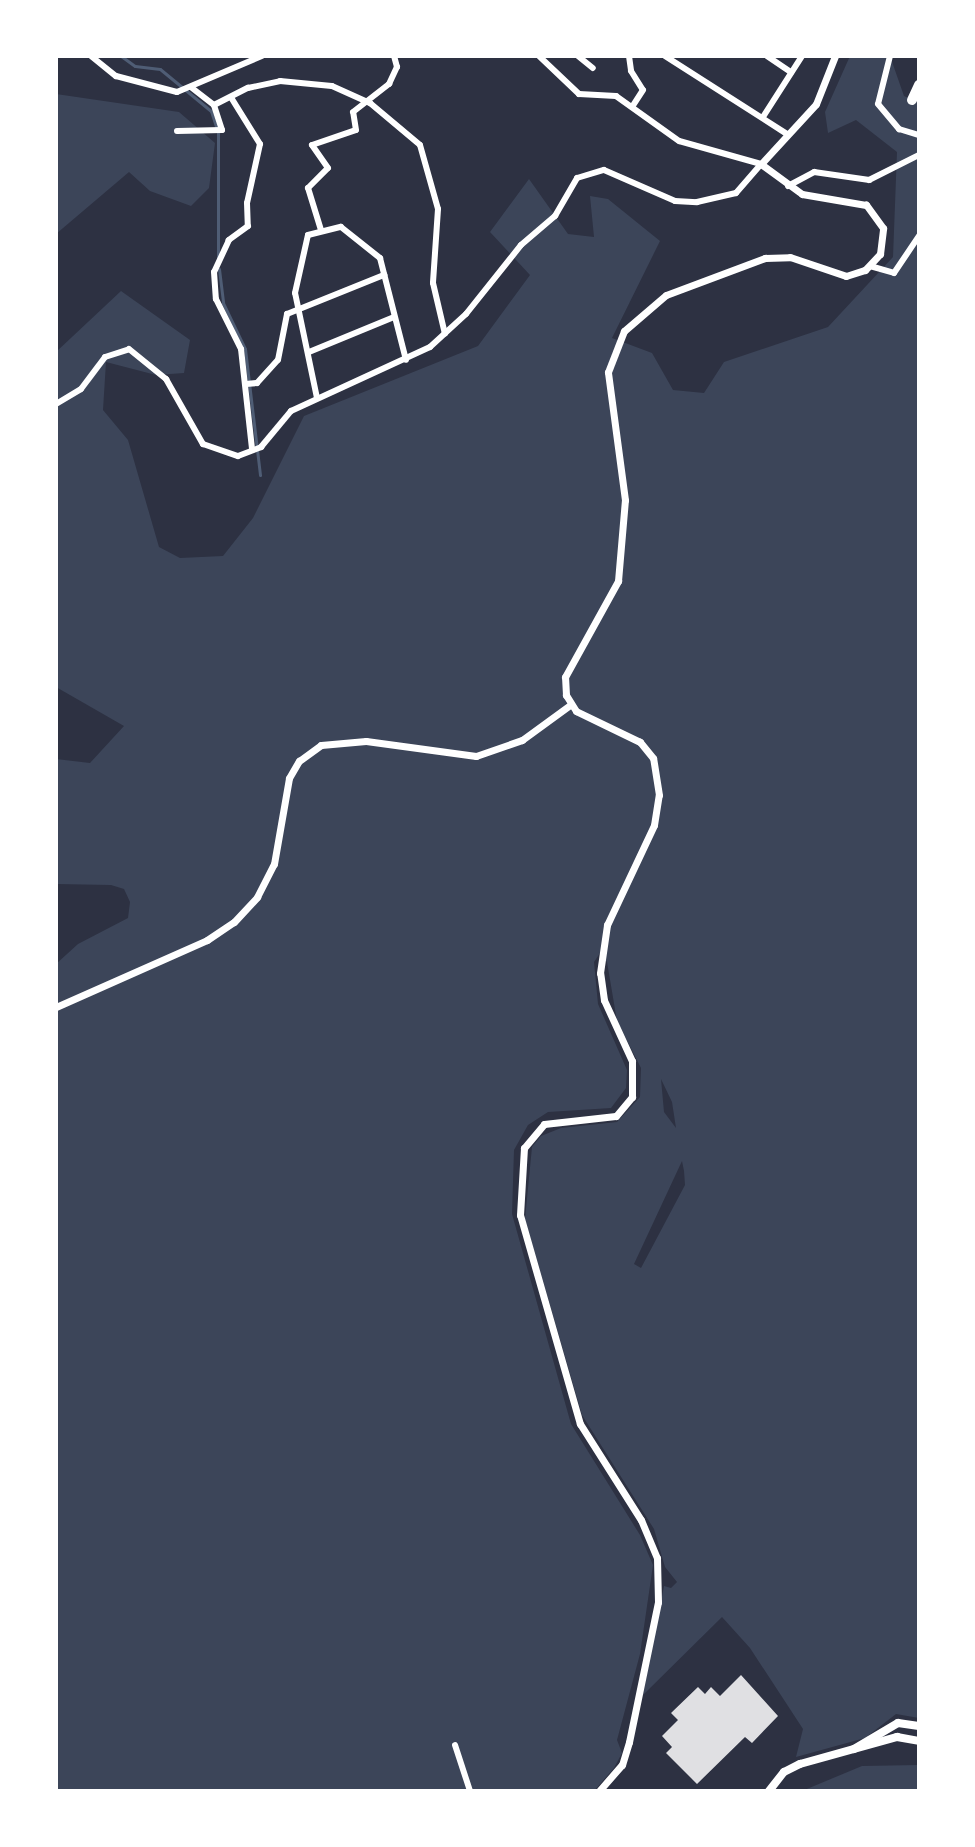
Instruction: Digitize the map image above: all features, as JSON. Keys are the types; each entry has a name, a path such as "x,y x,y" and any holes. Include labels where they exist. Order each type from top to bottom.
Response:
{"highway":[{"path":"912,100 919,85"}],"main road":[{"path":"850,1752 898,1723 919,1726"},
{"path":"769,1791 784,1772 800,1764 897,1737 919,1741"}],"street":[{"path":"91,56 116,76 177,92 262,56"},
{"path":"321,230 308,188 328,168 312,145 351,135 358,126 353,112 370,103 395,73 394,56"},
{"path":"578,56 593,68"},
{"path":"629,56 631,71 643,90 632,107"},
{"path":"665,56 787,134"},
{"path":"767,56 791,72"},
{"path":"763,117 802,56"},
{"path":"56,404 81,389 105,357 129,349 166,379 203,444 224,455 261,447 291,411 406,360 445,334 521,245 555,216 577,178 604,170 675,201 697,202 736,193 820,99 835,56"},
{"path":"890,56 878,104 899,129 919,135"},
{"path":"544,58 579,94 616,96 690,146 761,164 788,186 817,198 858,202 873,211 883,240 870,266"},
{"path":"214,105 232,99 248,88 292,81 332,86 370,103 420,145 438,209 433,283 445,334"},
{"path":"177,131 222,130 214,105 192,88"},
{"path":"232,99 260,144 247,203 248,226 229,240 214,272 216,299 241,349 252,449"},
{"path":"788,186 814,172 869,180 919,155"},
{"path":"317,398 302,307 295,293 308,235 341,227 380,258 406,360"},
{"path":"599,1791 622,1765 629,1742 658,1602 657,1558 641,1520 580,1424 520,1215 524,1148 544,1124 616,1116 632,1097 632,1061 604,1000 600,973 607,925 654,825 659,795 653,758 640,742 583,716 570,705 565,689 567,669 616,587 621,562 624,475 608,378 612,353 624,331 646,308 675,290 765,258 790,257 840,276 870,266 894,273 919,236"},
{"path":"246,384 257,383 278,360 283,320 302,307 384,275"},
{"path":"309,352 394,317"},
{"path":"56,1007 207,940 234,922 257,897 274,864 289,778 299,761 321,745 366,741 476,756 522,740 570,705"},
{"path":"455,1745 470,1791"}],"shaded area":[{"path":"850,56 890,56 904,96 919,103 919,1718 896,1714 865,1738 796,1757 803,1729 750,1648 722,1617 643,1695 664,1586 671,1588 677,1582 665,1567 654,1529 582,1415 525,1219 532,1147 541,1136 561,1128 617,1122 640,1097 641,1068 617,1021 607,962 600,953 594,962 598,1004 627,1070 626,1088 611,1108 548,1112 528,1125 514,1150 512,1214 571,1424 640,1535 653,1565 640,1654 617,1740 622,1753 614,1768 594,1791 56,1791 56,964 78,944 128,918 130,902 124,889 111,885 56,884 56,759 90,763 124,726 56,687 56,352 121,291 190,340 184,373 156,375 106,362 103,410 128,440 159,547 180,558 223,556 253,518 304,416 478,346 530,275 490,232 529,179 568,234 594,237 590,196 608,199 660,241 612,338 652,353 673,390 704,393 724,362 828,327 893,257 897,152 856,120 828,133 825,112","holes":["661,1079 672,1102 676,1128 664,1112","682,1161 685,1185 641,1268 634,1264"]},
{"path":"56,94 179,112 215,143 209,188 191,206 150,191 129,172 56,234"},
{"path":"919,1765 919,1791 802,1791 862,1766"}],"building":[{"path":"741,1675 778,1716 752,1743 745,1737 697,1784 666,1753 672,1747 662,1736 678,1720 671,1713 698,1687 705,1694 711,1687 720,1696"}],"waterway":[{"path":"121,56 135,66 160,69 211,111 218,133 218,257"},
{"path":"219,269 223,303 245,349 260,475"}]}
